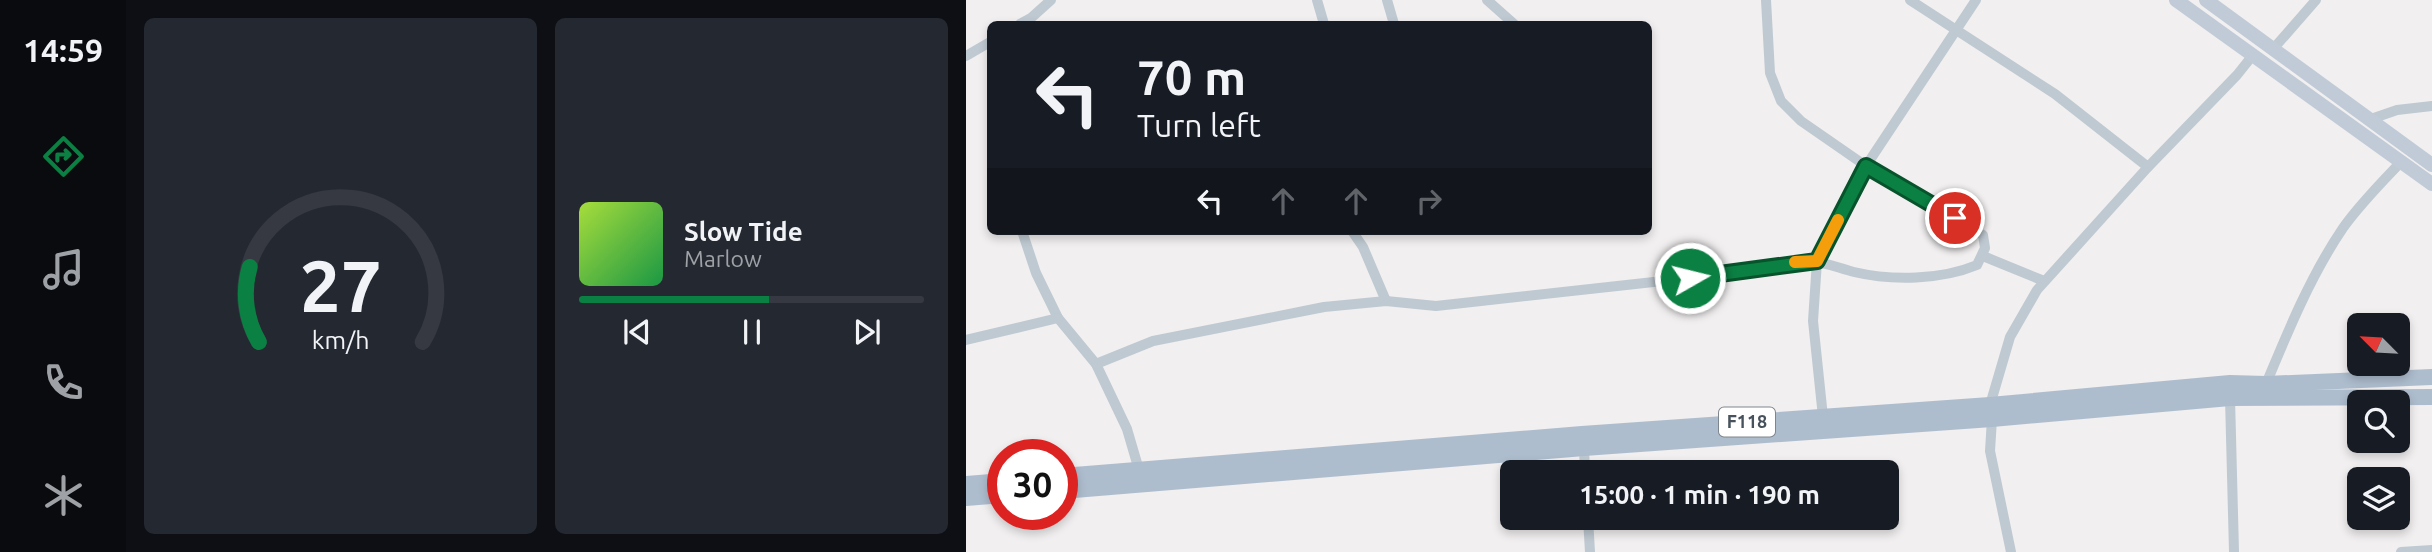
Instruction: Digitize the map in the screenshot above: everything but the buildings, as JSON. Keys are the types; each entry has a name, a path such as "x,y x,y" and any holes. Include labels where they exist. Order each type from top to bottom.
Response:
{"main road":[{"path":"2176,0 2432,184"},
{"path":"2207,0 2432,165"},
{"name":"F118","path":"1078,490 1991,412 2230,383 2432,377"},
{"name":"F118","path":"1078,475 1582,433 1823,417 1991,412 2230,398 2432,397"},
{"path":"966,484 987,482"},
{"path":"966,498 987,496"}],"street":[{"path":"1026,21 1051,0"},
{"path":"1317,0 1323,21"},
{"path":"1387,0 1393,21"},
{"path":"1487,0 1511,21"},
{"path":"1096,364 1175,335 1324,306 1386,301 1436,306 1565,293 1817,261 1856,272 1892,277 1924,277 1966,270 1977,265 1983,256 1983,235 1866,166 1801,121 1781,100 1770,73 1766,0"},
{"path":"1910,0 2055,94 2148,167"},
{"path":"1823,417 1813,321 1817,261 1866,166 1976,0"},
{"path":"2274,48 2316,0"},
{"path":"966,56 987,44"},
{"path":"2011,552 1990,451 1991,412 2010,337 2037,290 2148,167 2238,75 2253,55"},
{"path":"2371,119 2397,110 2432,106"},
{"path":"2266,384 2290,329 2334,242 2365,201 2401,162"},
{"path":"1023,235 1036,273 1058,318 1096,364 1127,429 1139,470"},
{"path":"1355,235 1363,247 1386,301"},
{"path":"1983,256 2045,281"},
{"path":"966,340 1058,318"},
{"path":"2230,398 2234,552"},
{"path":"1584,448 1584,460"},
{"path":"1589,530 1590,552"},
{"path":"2401,552 2432,550"}],"slow traffic":[{"path":"1795,262 1817,261 1838,220"}],"route":[{"path":"1690,278 1817,261 1866,166 1955,218"}]}
